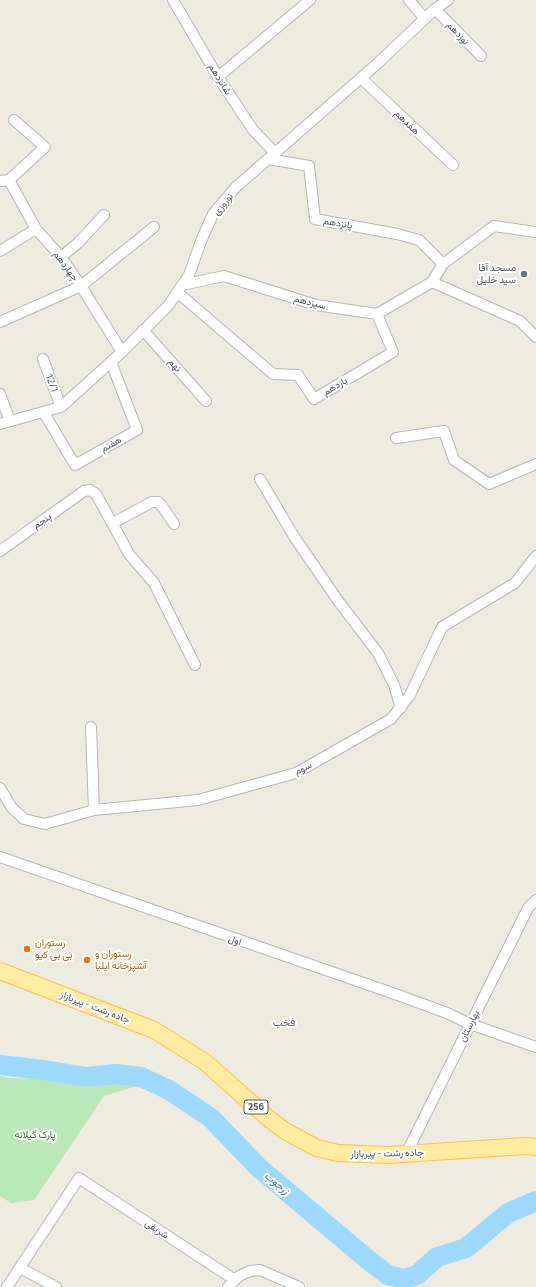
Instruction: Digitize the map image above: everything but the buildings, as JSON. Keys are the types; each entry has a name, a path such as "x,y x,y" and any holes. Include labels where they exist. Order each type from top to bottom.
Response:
{"main road":[{"name":"جاده رشت - پیربازار","path":"0,971 154,1030 205,1062 268,1118 301,1141 338,1153 406,1154 526,1146 536,1147"}],"street":[{"name":"شانزدهم","path":"173,0 218,77 272,156"},
{"path":"218,77 310,0"},
{"path":"409,0 425,19"},
{"name":"نوروزی","path":"5,422 61,408 122,352 168,306 190,275 200,241 213,214 236,187 361,78 435,9 448,0"},
{"name":"نوزدهم","path":"435,9 481,56"},
{"name":"هفدهم","path":"361,78 453,165"},
{"path":"5,180 45,147 14,120"},
{"name":"پانزدهم","path":"272,156 309,166 315,218 397,234 419,240 443,264"},
{"name":"چهاردهم","path":"5,180 36,229 61,257 81,286 122,352"},
{"path":"61,257 78,243 104,215"},
{"path":"377,314 432,282 443,264 494,226 536,232"},
{"path":"0,322 81,286 154,227"},
{"path":"0,251 36,229"},
{"name":"سیزدهم","path":"180,289 224,276 316,305 377,314"},
{"path":"432,282 520,321 536,337"},
{"name":"یازدهم","path":"180,289 273,374 298,375 314,398 393,352 377,314"},
{"name":"نهم","path":"143,330 206,400"},
{"name":"12/1","path":"43,359 61,408"},
{"name":"هفتم","path":"44,413 75,465 137,430 111,362"},
{"path":"0,394 5,422"},
{"path":"396,438 444,431 454,460 489,484 536,464"},
{"path":"260,478 295,538 339,602 378,653 394,685 402,708"},
{"name":"پنجم","path":"0,551 84,491 90,490 96,494 113,523"},
{"path":"174,524 158,502 152,502 113,523 129,554 154,583 195,665"},
{"name":"سوم","path":"0,788 12,808 24,819 45,824 94,810 198,800 296,773 391,719 402,708 410,694 442,628 515,583 536,556"},
{"path":"91,726 94,810"},
{"name":"اول","path":"0,858 398,995 447,1013 470,1024 536,1047"},
{"name":"بهارستان","path":"406,1154 528,908 536,900"},
{"name":"شریفی","path":"20,1268 79,1178 232,1284 250,1271 260,1270 299,1287"},
{"path":"7,1287 20,1268 56,1287"}],"green space":[{"name":"پارک گیلانه","path":"0,1076 10,1078 103,1081 137,1086 104,1096 34,1200 11,1203 0,1196"}],"waterway":[{"name":"زرجوب","path":"0,1065 86,1077 116,1074 141,1077 169,1090 211,1118 258,1167 367,1259 388,1275 403,1279 417,1275 437,1257 466,1248 508,1213 536,1201"}],"place":[{"name":"مسجد آقا سید خلیل","path":"524,274"},
{"name":"رستوران بی بی کیو","path":"27,949"},
{"name":"رستوران و آشپزخانه ایلیا","path":"87,960"}],"district":[{"name":"فخب","path":"284,1022"}]}
